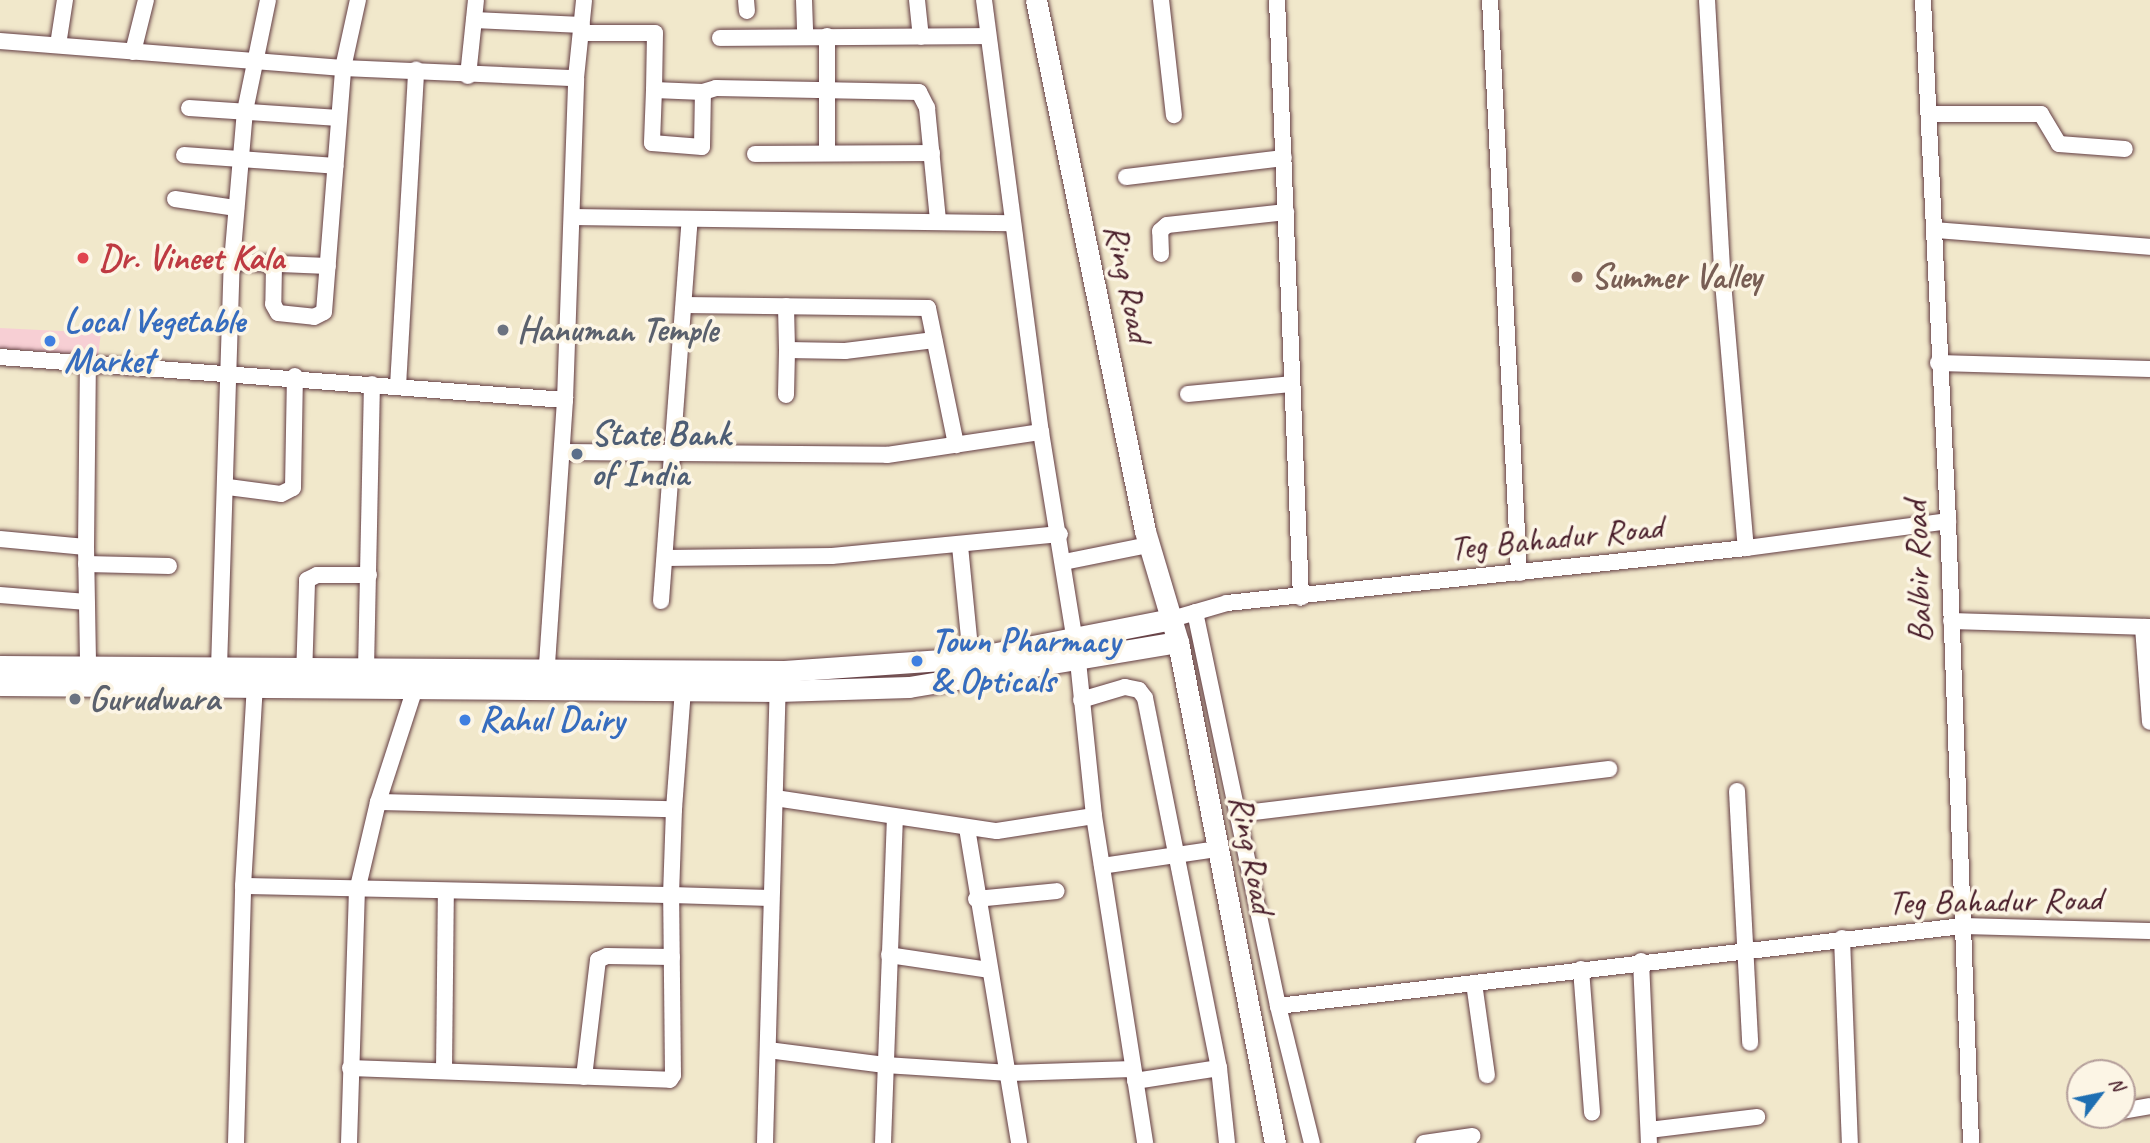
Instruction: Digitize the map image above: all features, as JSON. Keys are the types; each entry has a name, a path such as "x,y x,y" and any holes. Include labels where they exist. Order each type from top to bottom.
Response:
{"main road":[{"name":"Ring Road","path":"1036,0 1148,545 1161,579 1178,642 1275,1143"},
{"name":"Ring Road","path":"1051,0 1161,541 1161,579"},
{"path":"0,685 255,686 366,669 778,691 939,684 1076,651 1172,619"},
{"path":"0,666 219,668 415,688 546,679 784,671 1178,642"}],"street":[{"path":"58,45 65,0"},
{"path":"133,52 146,0"},
{"path":"219,668 228,487 227,371 232,262 245,111 268,0"},
{"path":"274,265 275,310 314,317 326,308 343,68 358,0"},
{"path":"468,76 477,0"},
{"path":"546,679 565,400 576,78 584,0"},
{"path":"804,0 805,35"},
{"path":"917,0 921,37"},
{"path":"984,0 1041,432 1060,534 1076,651 1094,816 1145,1143"},
{"path":"1161,0 1174,115"},
{"path":"1278,0 1301,598"},
{"path":"1490,0 1519,573"},
{"path":"1707,0 1723,282 1746,548"},
{"name":"Balbir Road","path":"1923,0 1935,230 1938,363 1948,521 1971,1143"},
{"path":"474,20 655,33 652,143 702,147 703,92"},
{"path":"720,38 805,35 987,36"},
{"path":"827,36 827,153"},
{"path":"0,41 343,68 416,70 468,76 576,78"},
{"path":"398,386 416,70"},
{"path":"653,90 703,92 825,89 919,92 927,108 938,221"},
{"path":"189,108 339,118"},
{"path":"1929,114 2041,114 2059,144 2124,149"},
{"path":"755,154 932,153"},
{"path":"184,155 240,162 336,166"},
{"path":"1126,177 1284,158"},
{"path":"175,200 236,208"},
{"path":"1161,254 1160,231 1167,225 1286,212"},
{"path":"572,217 1012,223"},
{"path":"661,601 690,219"},
{"path":"1935,230 2150,247"},
{"path":"232,262 328,266"},
{"path":"684,305 928,308 956,445"},
{"path":"786,306 786,395"},
{"path":"787,350 845,351 934,340"},
{"path":"0,357 295,376 565,400"},
{"path":"88,362 88,667"},
{"path":"1938,363 2150,369"},
{"path":"228,487 281,494 293,488 295,376"},
{"path":"1188,394 1291,383"},
{"path":"366,669 372,384"},
{"path":"562,452 887,456 1041,432"},
{"name":"Teg Bahadur Road","path":"1172,619 1227,603 1301,598 1746,548 1948,521"},
{"path":"665,558 832,556 960,546 1060,534"},
{"path":"0,539 86,555 169,566"},
{"path":"1063,562 1148,545"},
{"path":"960,546 971,658"},
{"path":"304,677 307,580 317,575 369,575"},
{"path":"0,595 87,602"},
{"path":"1195,612 1278,1006 1312,1143"},
{"path":"1951,621 2147,627 2150,722"},
{"path":"236,1143 243,886 255,686"},
{"path":"1081,700 1125,687 1139,690 1145,698 1180,857 1219,1068 1227,1143"},
{"path":"349,1143 357,891 377,802 415,688"},
{"path":"350,1068 663,1082 673,1075 671,895 683,688"},
{"path":"765,1143 778,691"},
{"path":"1237,814 1609,769"},
{"path":"1737,791 1750,1043"},
{"path":"775,797 967,828 1014,829 1094,816"},
{"path":"377,802 674,809"},
{"path":"883,1143 895,818"},
{"path":"967,828 976,899 1010,1073 1019,1143"},
{"path":"1102,866 1180,857 1217,849"},
{"path":"243,886 357,891 771,898"},
{"path":"976,899 1057,891"},
{"path":"444,1071 446,893"},
{"name":"Teg Bahadur Road","path":"1278,1006 1744,948 1962,926 2150,931"},
{"name":"Teg Bahadur Road","path":"1842,938 1850,1143"},
{"path":"889,955 989,970"},
{"path":"584,1077 598,960 607,956 672,957"},
{"path":"1641,961 1649,1136 1757,1116"},
{"path":"1581,969 1592,1113"},
{"path":"1474,983 1487,1075"},
{"path":"768,1050 885,1065 1010,1073 1134,1075 1219,1068"},
{"path":"1424,1143 1472,1136"}],"shaded area":[{"name":"Local Vegetable Market","path":"0,328 101,333 98,356 0,348"}],"place":[{"name":"Dr. Vineet Kala","path":"83,258"},
{"name":"Summer Valley","path":"1577,277"},
{"name":"Hanuman Temple","path":"503,330"},
{"name":"Local Vegetable Market","path":"50,341"},
{"name":"State Bank of India","path":"577,454"},
{"name":"Town Pharmacy & Opticals","path":"917,661"},
{"name":"Gurudwara","path":"75,699"},
{"name":"Rahul Dairy","path":"465,720"}]}
